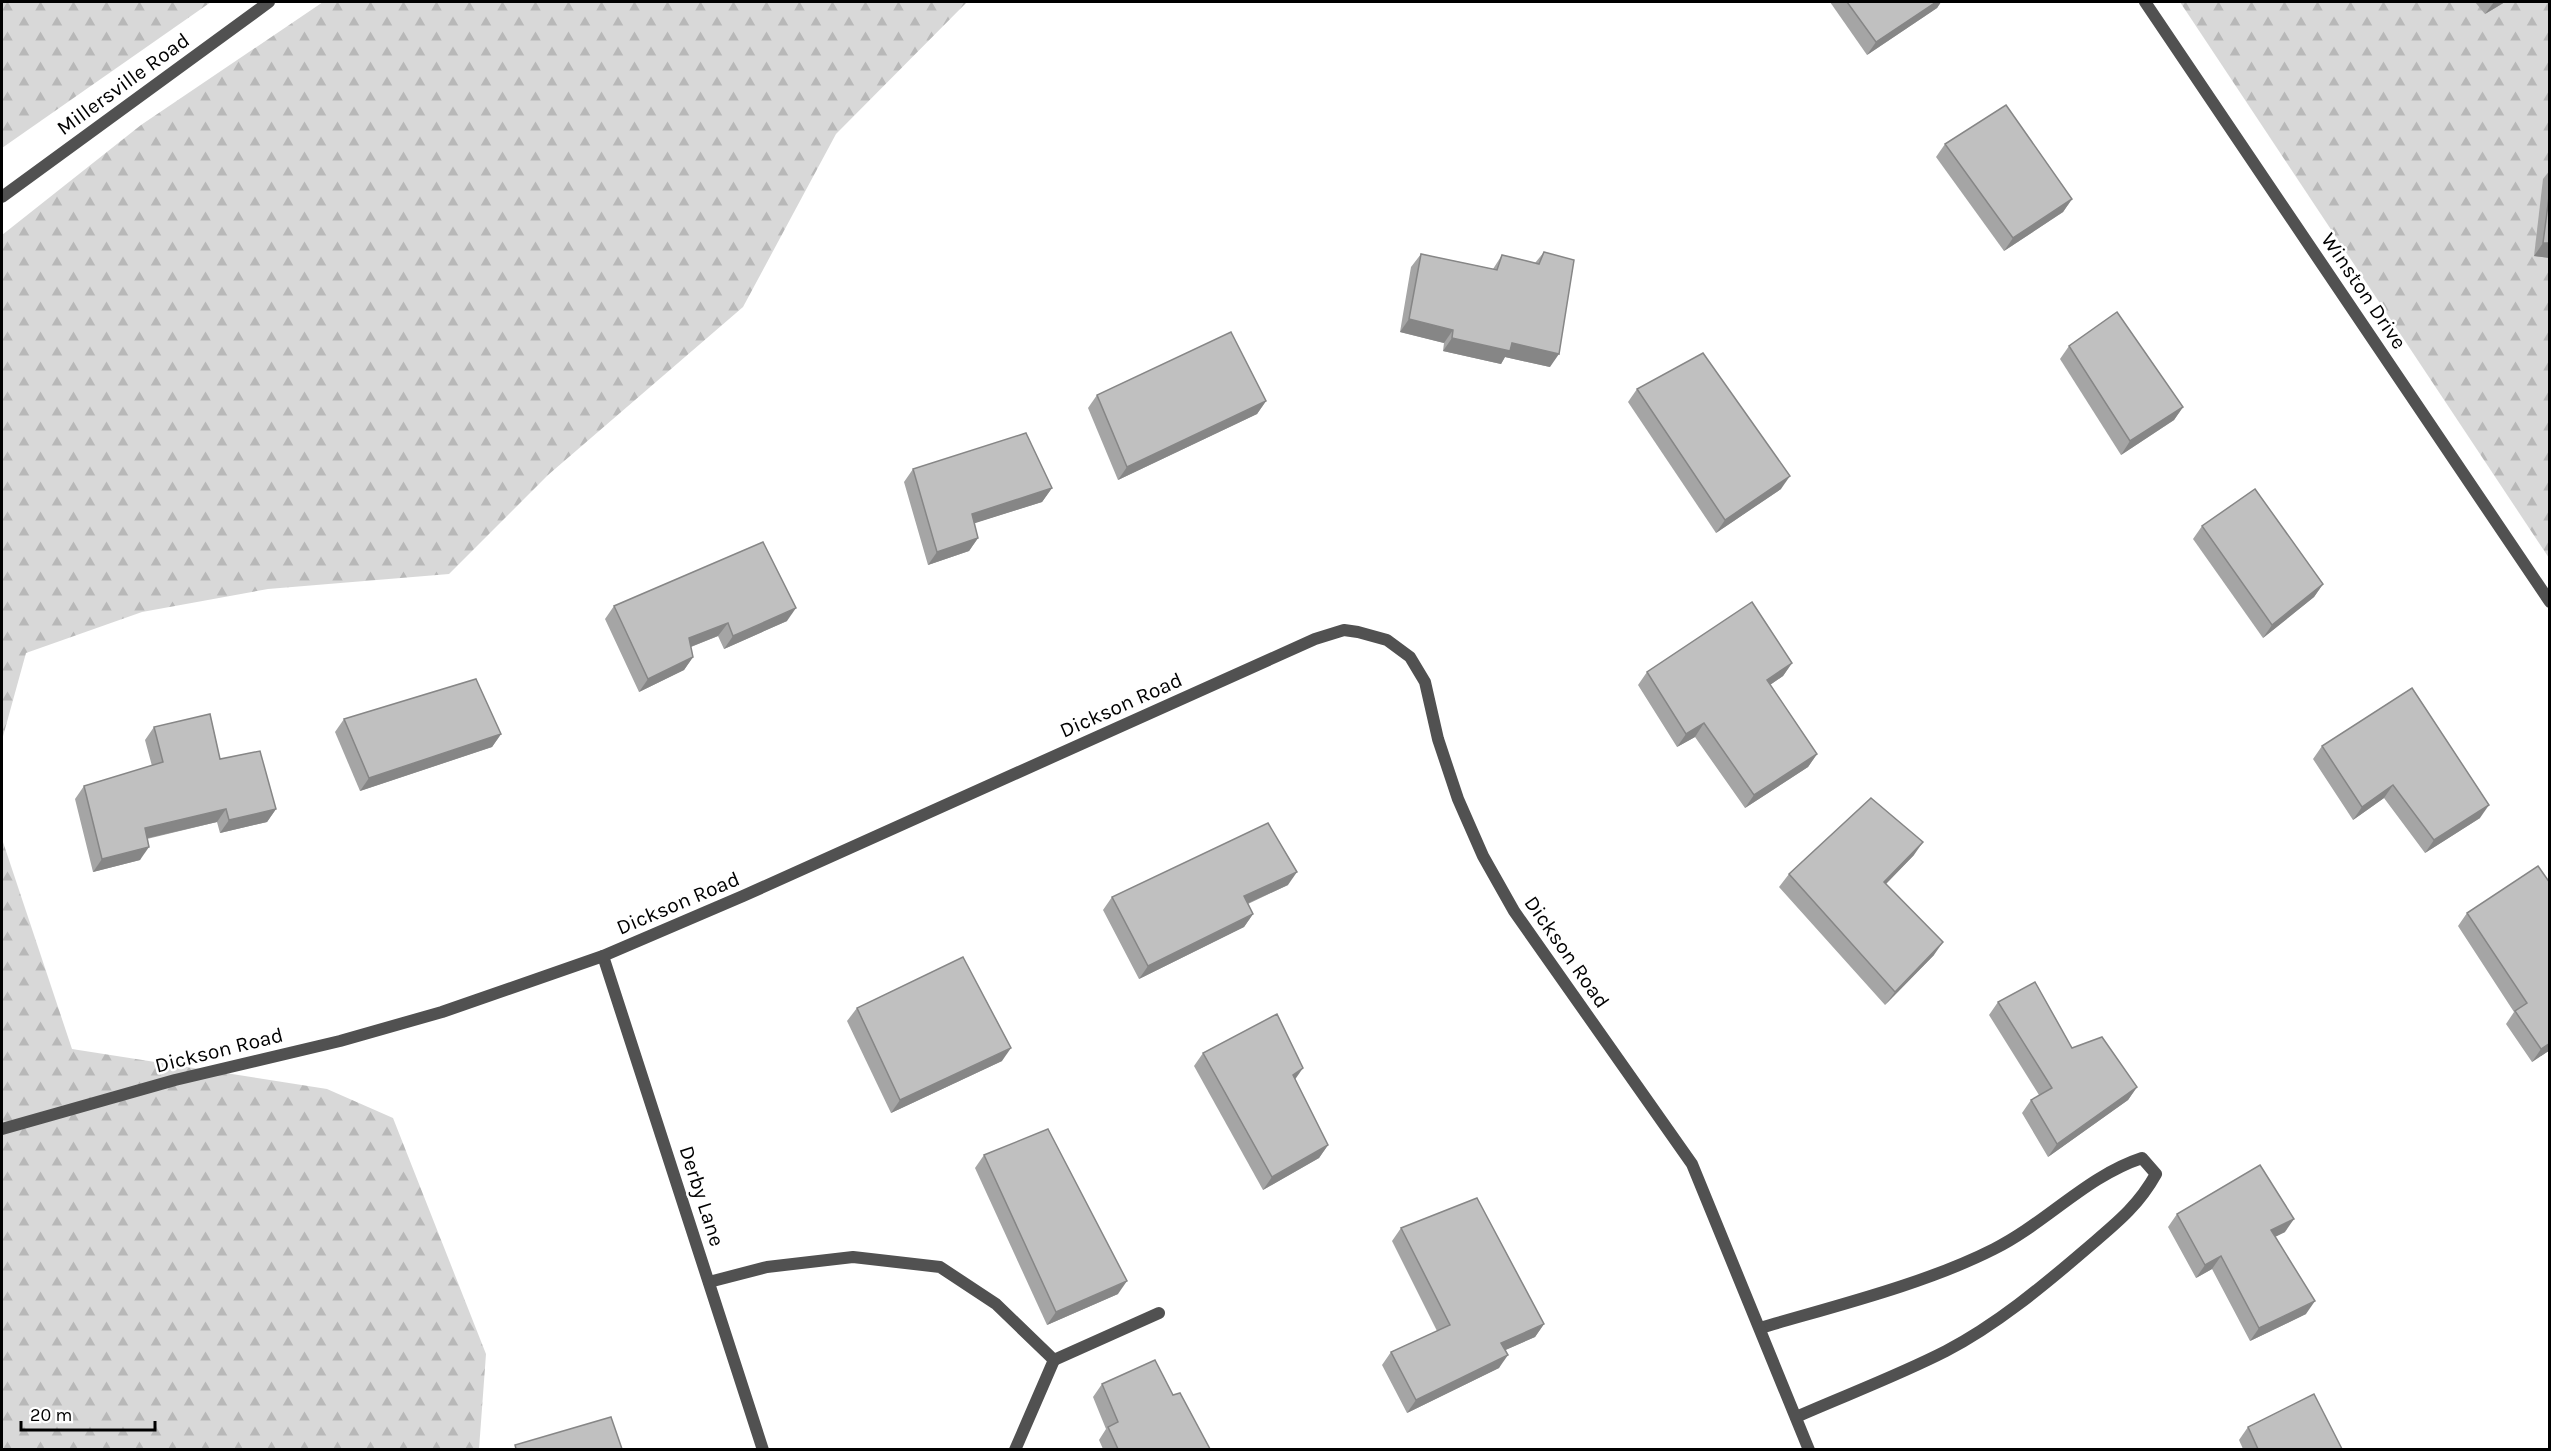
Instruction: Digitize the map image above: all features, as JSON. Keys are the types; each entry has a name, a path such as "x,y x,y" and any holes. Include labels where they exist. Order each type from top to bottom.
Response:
{"street":[{"name":"Millersville Road","path":"2,198 268,2"},
{"name":"Winston Drive","path":"2145,2 2550,602"},
{"name":"Dickson Road","path":"2,1129 175,1080 340,1041 442,1012 603,956 744,896 1315,639 1344,630 1372,634 1387,639 1410,657 1425,682 1438,739 1458,799 1492,875 1537,945 1682,1145 1702,1185 1809,1449"},
{"name":"Derby Lane","path":"603,956 763,1449"},
{"path":"1760,1328 1889,1290 1993,1250 2025,1232 2065,1202 2123,1164 2142,1158 2156,1174 2142,1199 2118,1222 2068,1265 1992,1323 1946,1350 1796,1418"},
{"path":"709,1282 767,1267 853,1257 940,1267 996,1304 1054,1359"},
{"path":"1015,1449 1054,1359 1159,1313"}],"green space":[{"path":"2,2 211,2 2,148"},
{"path":"323,2 967,2 836,134 743,307 548,475 449,574 268,589 142,612 26,653 2,740 2,235 141,125"},
{"path":"2180,2 2549,2 2549,558"},
{"path":"2,839 72,1049 327,1089 393,1118 486,1354 479,1449 2,1449"}],"building":[{"path":"1847,2 1936,2 1876,42"},
{"path":"2006,105 2072,199 2013,238 1945,144"},
{"path":"2550,189 2550,243 2543,243"},
{"path":"1544,252 1574,260 1559,354 1512,343 1510,351 1452,338 1453,330 1409,319 1421,254 1497,270 1502,255 1539,264"},
{"path":"2117,312 2183,407 2130,441 2069,346"},
{"path":"1231,332 1266,401 1127,467 1097,395"},
{"path":"1703,353 1790,476 1725,520 1637,389"},
{"path":"1026,433 1052,488 972,514 978,538 937,552 913,469"},
{"path":"2255,489 2323,584 2272,625 2202,526"},
{"path":"763,542 796,608 733,636 728,623 689,638 693,657 648,679 614,606"},
{"path":"1752,602 1792,663 1767,680 1817,754 1754,795 1704,723 1686,734 1647,672"},
{"path":"476,679 501,734 369,778 344,719"},
{"path":"2412,688 2489,805 2434,840 2393,785 2362,807 2322,746"},
{"path":"210,714 220,759 260,751 276,809 229,820 226,809 145,828 149,847 102,859 84,786 163,762 154,727"},
{"path":"1871,798 1923,842 1884,882 1943,942 1895,992 1789,874"},
{"path":"1268,823 1297,872 1244,896 1253,914 1148,966 1112,897"},
{"path":"2538,866 2550,883 2550,1043 2541,1049 2515,1011 2527,1003 2467,913"},
{"path":"963,957 1011,1048 900,1100 857,1008"},
{"path":"2035,982 2072,1048 2102,1037 2137,1087 2057,1144 2031,1100 2052,1088 1998,1002"},
{"path":"1277,1014 1303,1068 1293,1075 1328,1145 1272,1177 1203,1053"},
{"path":"1048,1129 1127,1281 1056,1312 984,1155"},
{"path":"2260,1165 2294,1219 2271,1230 2315,1301 2259,1328 2221,1256 2205,1265 2177,1214"},
{"path":"1477,1198 1544,1324 1501,1343 1508,1355 1416,1400 1391,1352 1450,1325 1401,1228"},
{"path":"1155,1360 1173,1395 1180,1393 1210,1449 1118,1449 1108,1427 1118,1422 1102,1384"},
{"path":"2314,1394 2342,1449 2258,1449 2248,1427"},
{"path":"611,1417 622,1449 516,1449 515,1445"}]}
